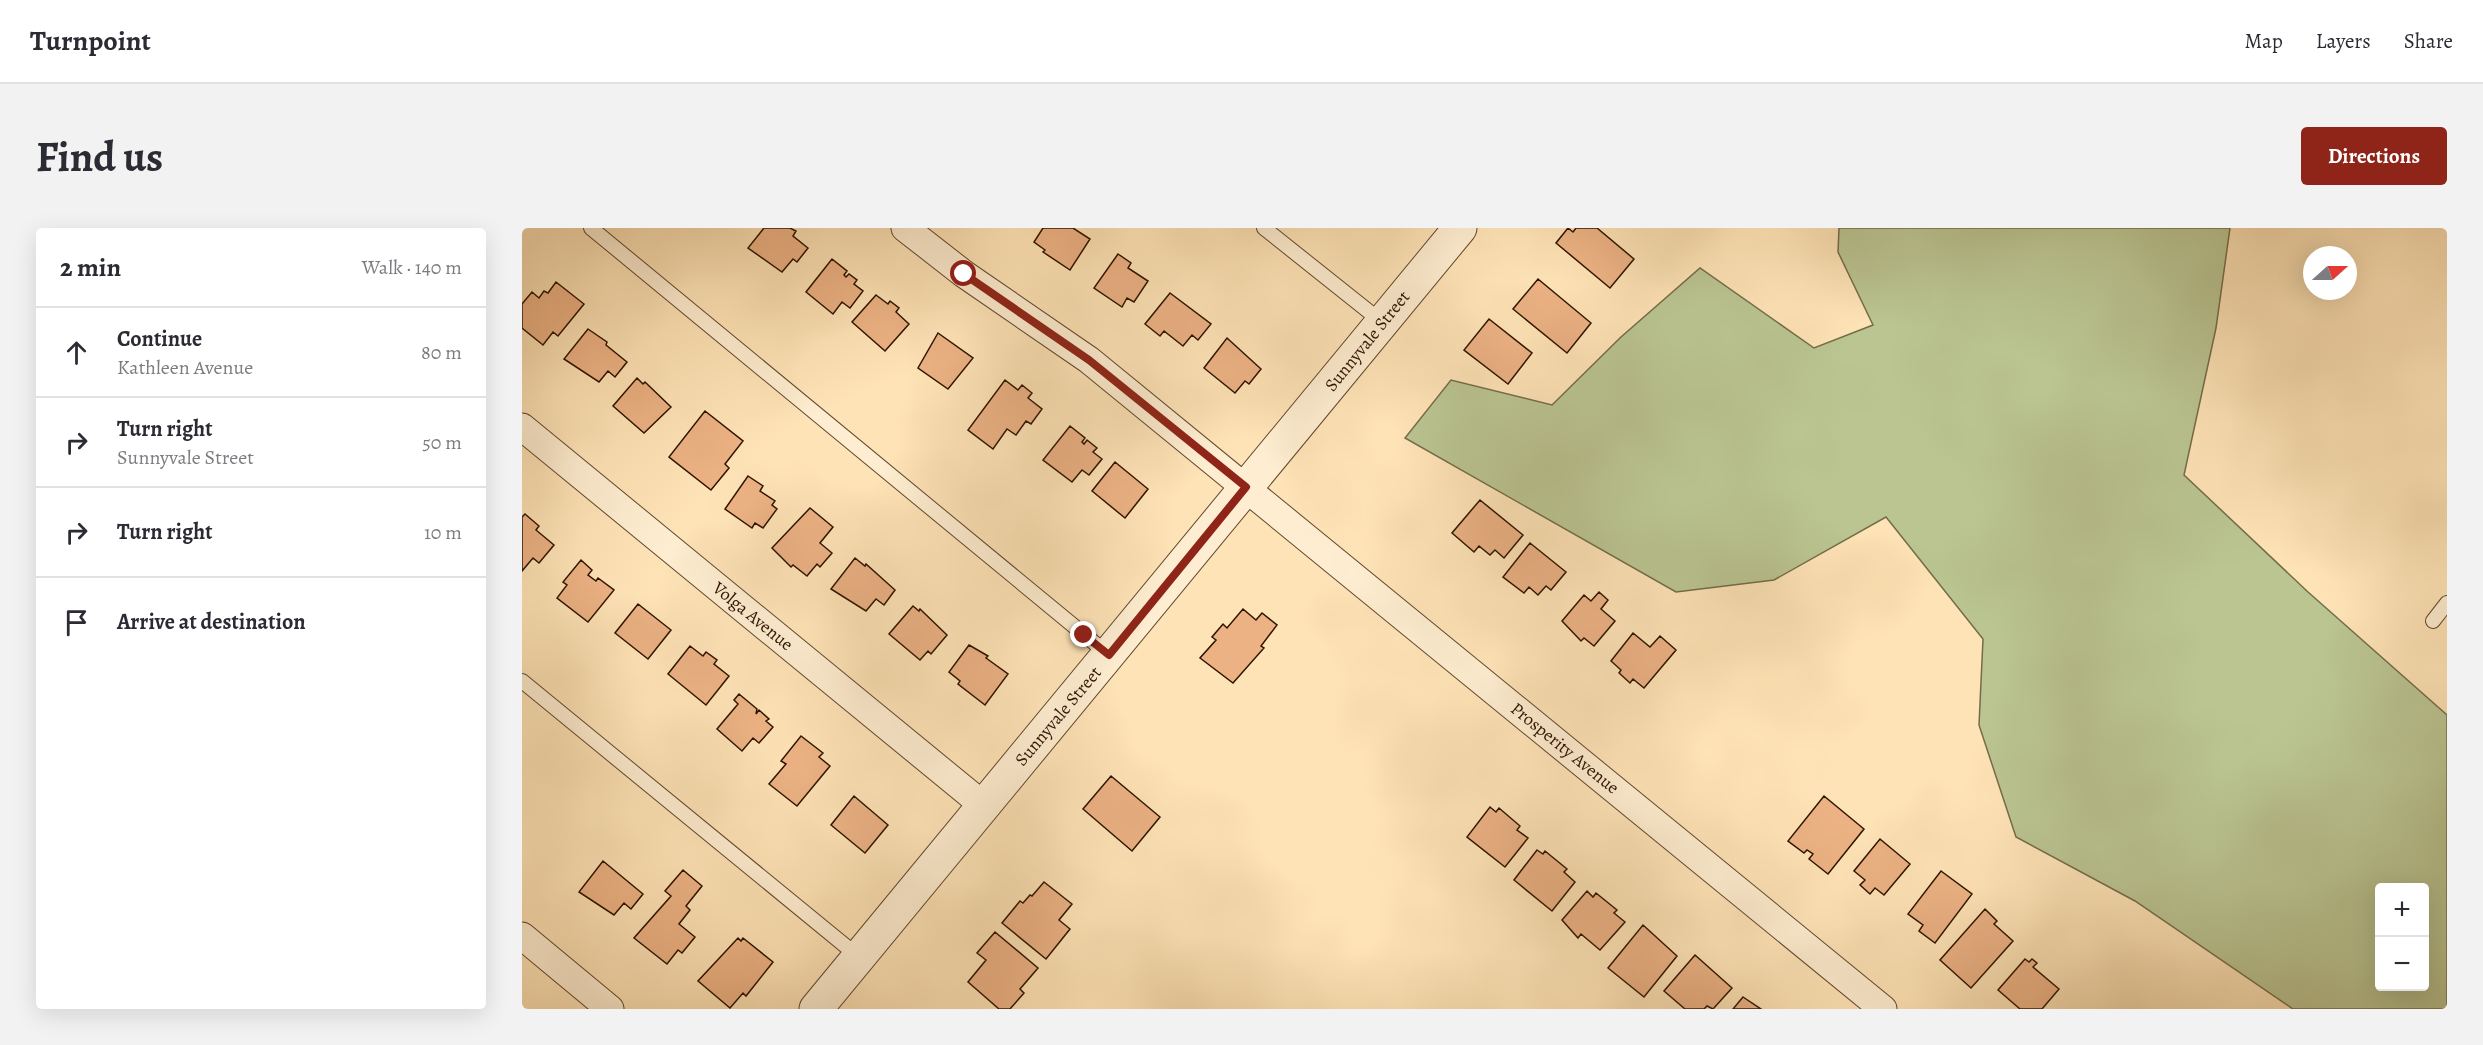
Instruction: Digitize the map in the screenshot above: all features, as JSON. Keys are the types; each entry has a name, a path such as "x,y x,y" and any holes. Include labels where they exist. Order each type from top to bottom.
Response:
{"street":[{"name":"Prosperity Avenue","path":"905,228 964,274 1089,360 1883,1009"},
{"name":"Sunnyvale Street","path":"816,1009 1460,228"},
{"name":"Volga Avenue","path":"522,427 983,805"},
{"path":"522,936 610,1009"}],"lane":[{"path":"591,228 1109,655"},
{"path":"1264,228 1382,322"},
{"path":"2433,621 2447,603"},
{"path":"522,681 859,957"}],"green space":[{"path":"1839,228 2230,228 2216,328 2184,475 2308,592 2447,715 2447,1009 2293,1009 2135,901 2016,837 1979,725 1983,639 1886,517 1774,580 1676,592 1405,438 1451,380 1552,405 1621,337 1700,268 1814,348 1873,325 1838,252"}],"building":[{"path":"764,228 790,228 796,231 793,236 808,248 797,262 793,259 782,272 748,248"},
{"path":"1043,228 1073,228 1090,239 1070,270 1043,252 1045,250 1034,242"},
{"path":"1568,228 1573,232 1576,228 1597,228 1634,259 1610,288 1556,243"},
{"path":"1118,254 1131,263 1128,268 1148,281 1134,302 1127,298 1122,307 1094,288"},
{"path":"832,259 847,271 844,275 846,277 849,274 857,280 854,284 863,291 850,308 842,302 833,314 806,292"},
{"path":"1538,279 1591,323 1567,353 1513,309"},
{"path":"556,282 584,304 558,336 553,332 543,345 522,328 522,304 532,292 539,298 544,291 548,293"},
{"path":"1170,293 1211,324 1198,340 1192,335 1183,346 1164,331 1160,336 1145,324"},
{"path":"876,295 888,304 890,301 899,308 896,312 909,324 885,351 852,322"},
{"path":"1489,319 1532,353 1508,384 1464,350"},
{"path":"588,329 607,342 606,345 627,362 615,377 608,371 599,382 564,359"},
{"path":"938,333 973,358 948,389 918,368"},
{"path":"1227,338 1261,369 1249,384 1245,381 1235,393 1204,368"},
{"path":"637,378 643,384 645,382 671,407 644,433 613,406"},
{"path":"1005,380 1018,390 1022,385 1032,393 1028,398 1042,409 1031,424 1026,421 1016,435 1007,429 993,449 968,430"},
{"path":"705,411 743,441 725,464 729,468 711,490 669,457"},
{"path":"1070,426 1085,438 1082,442 1084,444 1087,440 1097,448 1093,452 1102,459 1089,475 1082,470 1072,482 1043,460"},
{"path":"1115,462 1148,489 1125,518 1092,491"},
{"path":"748,476 763,486 760,491 775,501 772,505 777,509 763,528 755,523 752,528 725,509"},
{"path":"1480,500 1523,535 1504,558 1495,550 1490,555 1479,546 1474,552 1452,533"},
{"path":"810,508 833,527 820,543 832,553 820,567 817,564 807,576 793,565 791,567 772,548"},
{"path":"525,514 539,526 536,530 554,545 539,563 533,558 522,571 522,517"},
{"path":"1530,543 1566,572 1551,590 1546,586 1538,595 1529,587 1524,593 1503,577"},
{"path":"855,558 865,566 866,564 895,590 884,605 876,599 866,611 831,589"},
{"path":"581,560 592,570 588,575 596,581 598,578 614,590 588,622 557,598 567,585 563,582"},
{"path":"1599,592 1608,600 1601,609 1615,621 1594,646 1584,638 1581,641 1562,621 1584,595 1591,601"},
{"path":"638,604 671,630 648,659 615,633"},
{"path":"913,606 919,611 920,609 947,635 931,654 928,651 920,660 889,634"},
{"path":"1243,609 1256,620 1262,613 1277,625 1261,646 1264,648 1233,683 1200,658 1216,640 1212,637 1223,624 1227,628"},
{"path":"1633,633 1650,647 1660,636 1676,650 1644,688 1633,679 1630,683 1611,661"},
{"path":"969,645 988,656 986,658 1008,674 985,705 958,684 960,681 949,672"},
{"path":"690,646 703,656 706,652 717,660 714,664 729,676 706,705 668,674"},
{"path":"739,694 757,709 756,714 759,710 769,719 766,721 773,727 759,743 753,738 742,751 717,729 738,704 734,700"},
{"path":"801,736 823,753 819,757 830,766 797,806 769,784 786,764 781,761"},
{"path":"1111,776 1160,817 1132,851 1083,809"},
{"path":"854,796 888,825 865,853 831,825"},
{"path":"1824,796 1864,829 1828,874 1809,859 1813,854 1807,850 1804,853 1788,841"},
{"path":"1490,807 1496,812 1499,808 1520,826 1517,830 1528,838 1505,867 1467,837"},
{"path":"1880,839 1910,864 1884,895 1875,888 1870,894 1860,885 1865,880 1854,871"},
{"path":"1537,850 1543,854 1545,851 1567,869 1564,872 1575,882 1552,911 1514,880"},
{"path":"603,861 643,894 631,909 624,903 614,915 579,892"},
{"path":"683,870 702,886 686,906 690,910 679,924 695,937 682,953 678,950 667,964 634,938 671,896 665,891"},
{"path":"1941,871 1972,894 1935,943 1919,931 1923,925 1908,914"},
{"path":"1044,882 1072,904 1059,920 1070,929 1046,959 1002,923 1020,901 1023,903 1030,895 1032,896"},
{"path":"1587,891 1593,897 1596,893 1617,910 1614,913 1625,922 1600,950 1581,934 1578,938 1562,920"},
{"path":"1985,909 1997,921 1994,924 2013,941 1971,988 1940,960"},
{"path":"1643,925 1677,956 1644,997 1608,968"},
{"path":"995,932 1038,968 1020,989 1024,993 1010,1009 999,1009 968,982 986,960 977,953"},
{"path":"738,938 741,941 743,938 773,962 746,996 743,993 730,1008 698,981"},
{"path":"1695,955 1732,988 1713,1009 1707,1006 1704,1009 1685,1009 1664,991"},
{"path":"2025,959 2029,962 2032,959 2037,963 2033,967 2059,989 2042,1009 2020,1009 1998,990"},
{"path":"1743,997 1761,1009 1733,1009"}],"route":[{"path":"964,274 1089,360 1246,487 1109,655 1084,635"}]}
